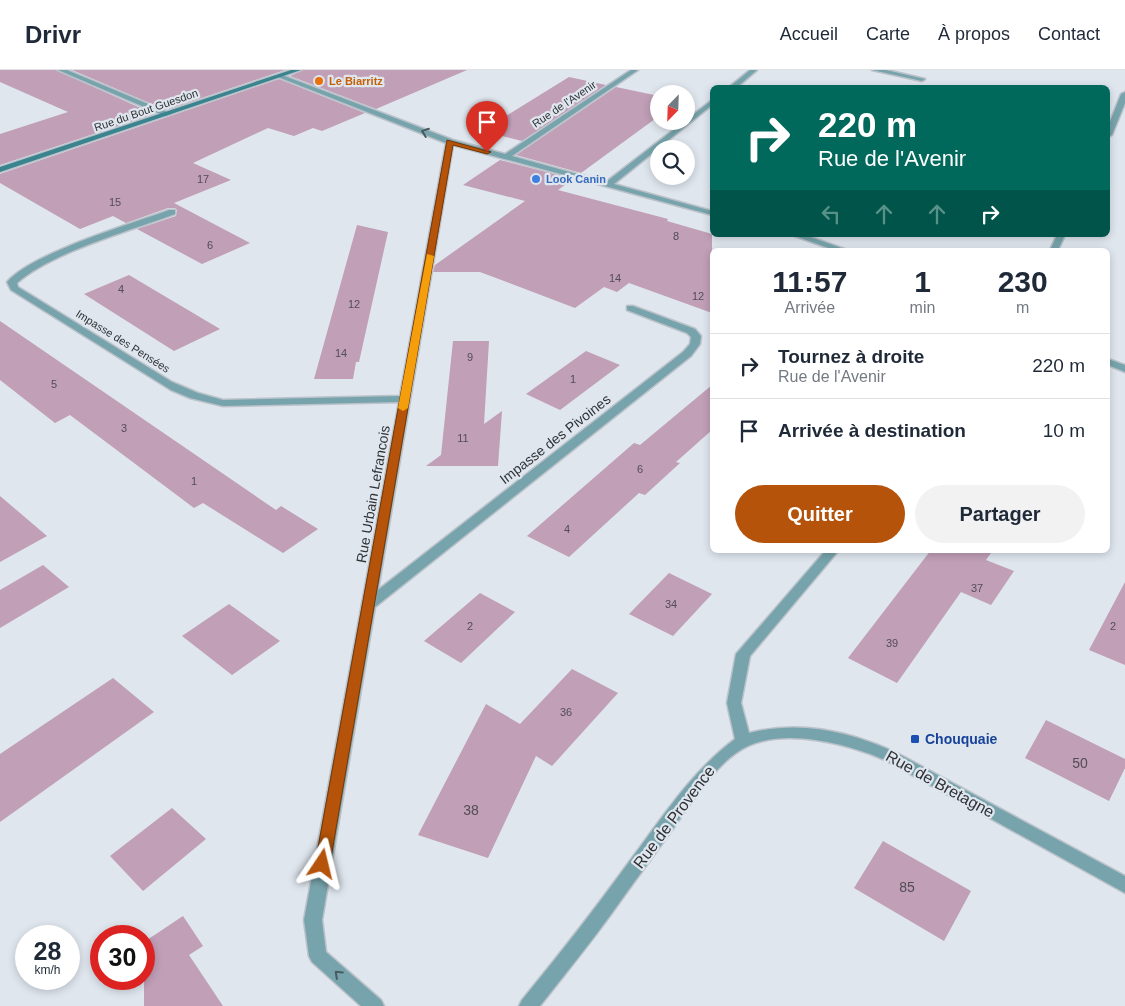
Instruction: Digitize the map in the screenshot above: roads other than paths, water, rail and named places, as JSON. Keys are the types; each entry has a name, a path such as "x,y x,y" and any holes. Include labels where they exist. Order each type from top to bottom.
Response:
{"street":[{"path":"61,70 168,114"},
{"name":"Rue du Bout Guesdon","path":"0,170 298,70"},
{"name":"Rue de l'Avenir","path":"506,157 634,70"},
{"path":"735,85 754,70"},
{"path":"875,70 922,79"},
{"path":"280,76 450,142 710,212"},
{"path":"1110,130 1125,94"},
{"path":"607,185 710,104"},
{"path":"702,110 710,112"},
{"name":"Rue Urbain Lefrancois","path":"375,1006 318,956 312,920 450,142"},
{"name":"Impasse des Pensées","path":"172,212 37,264 15,278 12,282 14,288 183,393 204,400 223,403 405,399"},
{"path":"802,237 838,248"},
{"name":"Impasse des Pivoines","path":"368,605 686,354 695,344 696,336 691,331 630,308"},
{"path":"1110,363 1125,369"},
{"path":"743,741 734,703 743,654 830,553"},
{"name":"Rue de Bretagne","path":"743,741 772,733 808,733 863,744 890,756 1125,885"},
{"name":"Rue de Provence","path":"528,1006 583,939 694,787 718,760 743,741"}],"place":[{"name":"Le Biarritz","path":"319,81"},
{"name":"Look Canin","path":"536,179"},
{"name":"Chouquaie","path":"915,739"}]}
